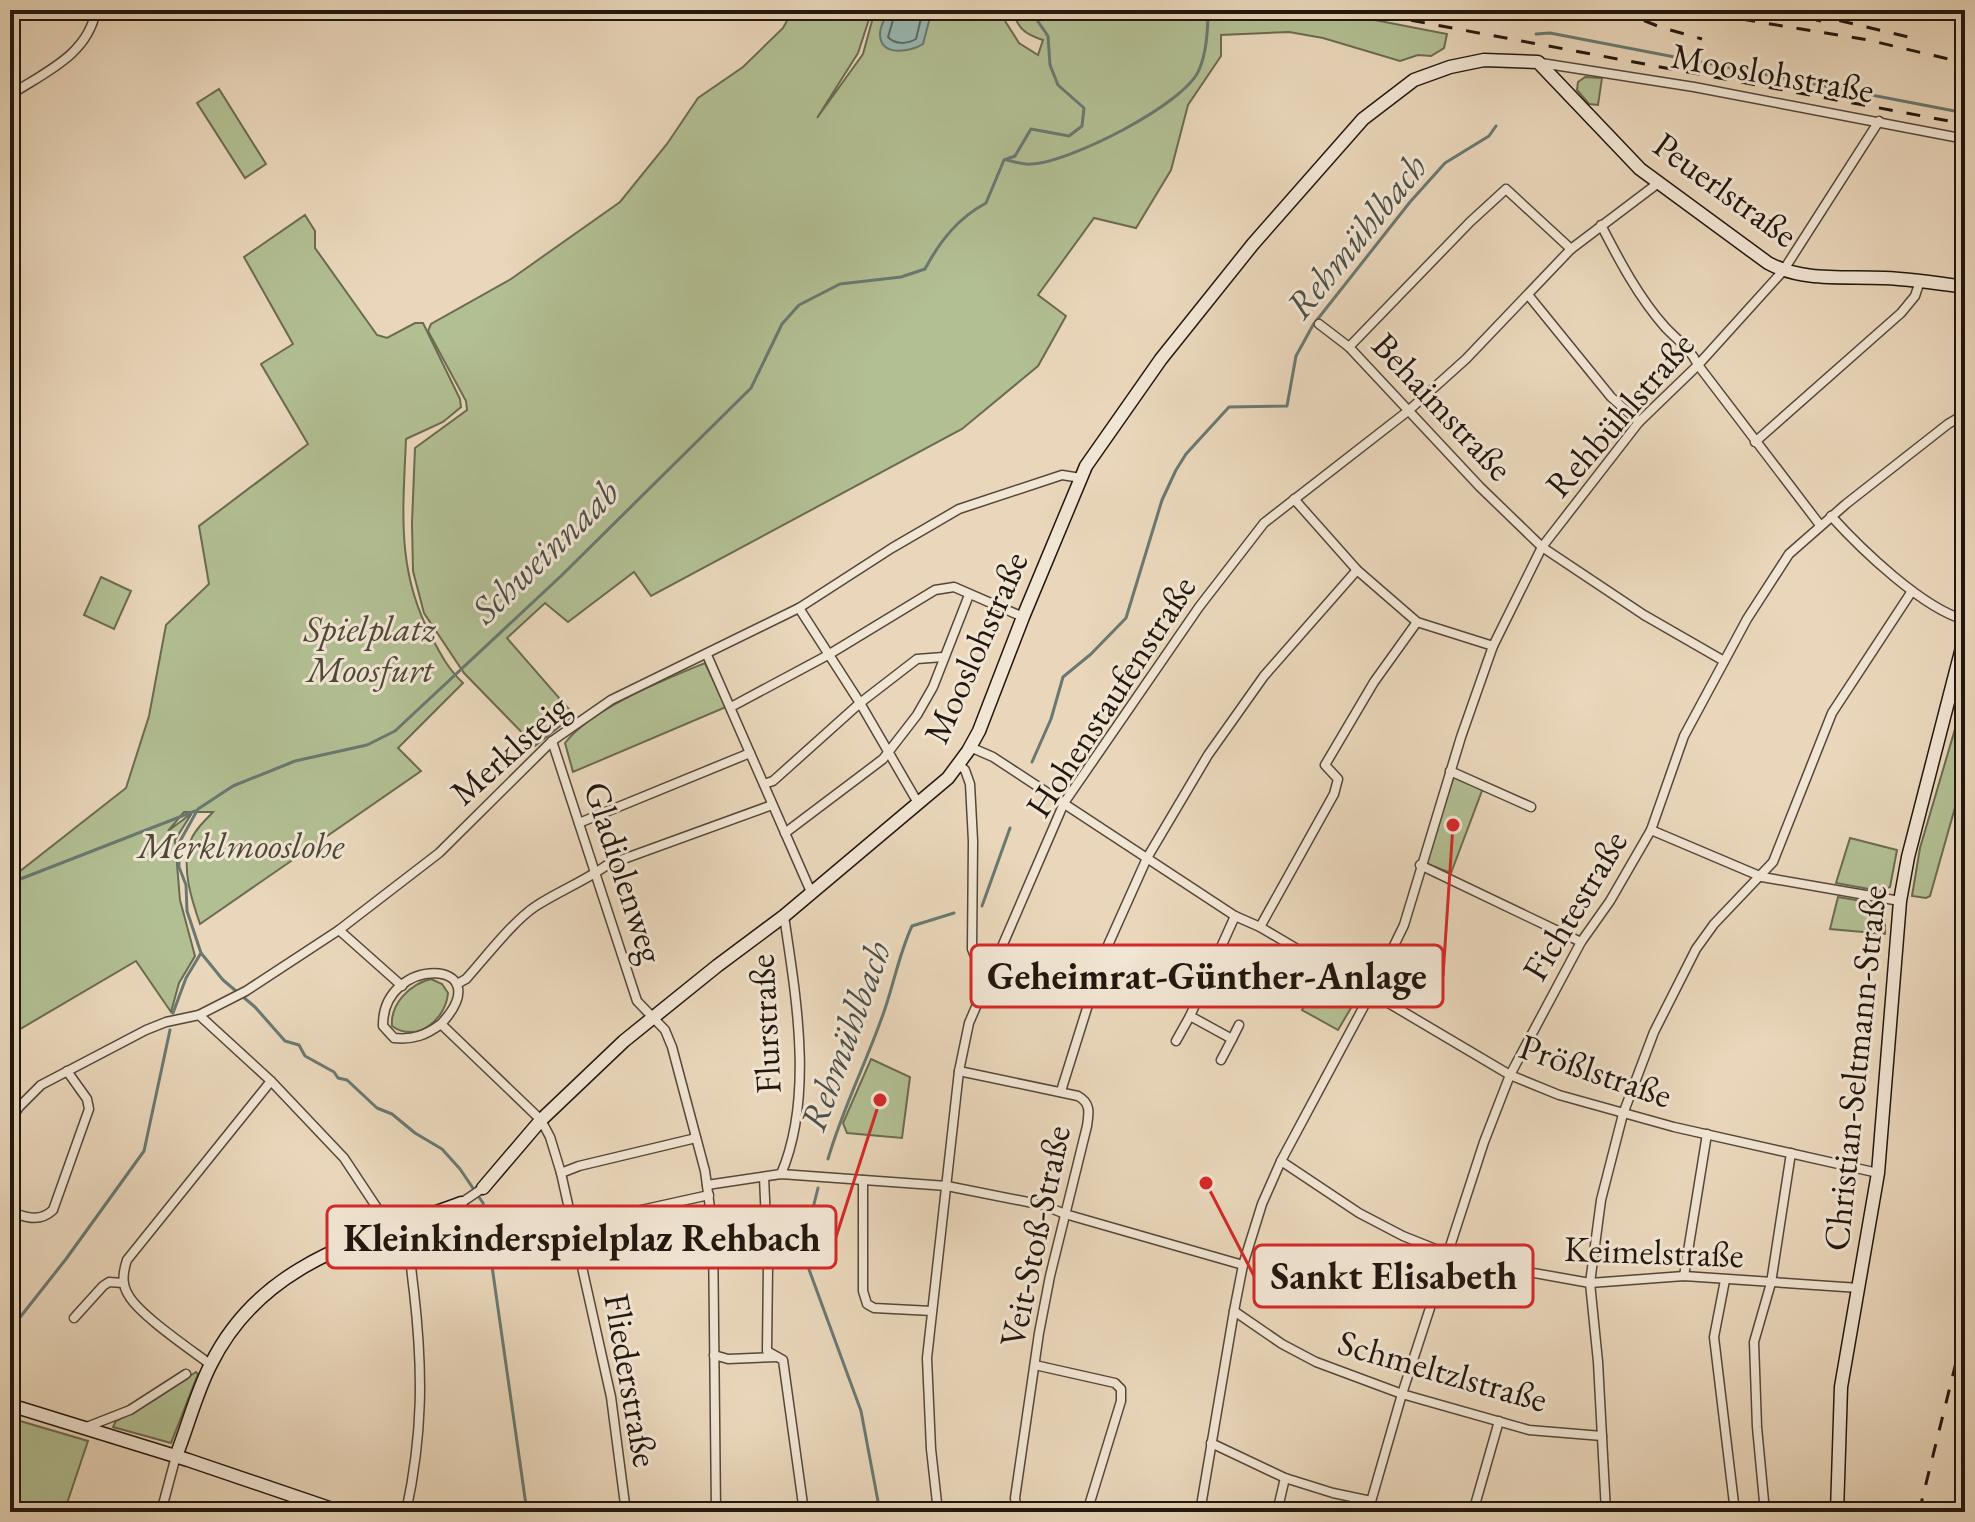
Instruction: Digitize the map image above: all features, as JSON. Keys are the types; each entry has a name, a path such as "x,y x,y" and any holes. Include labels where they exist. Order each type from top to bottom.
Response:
{"street":[{"path":"10,95 76,51 91,28 96,10"},
{"name":"Mooslohstraße","path":"176,1456 211,1365 248,1311 282,1279 307,1263 353,1242 461,1203 483,1188 541,1120 651,1017 784,916 948,778 979,731 1086,466 1218,286 1295,193 1363,119 1392,94 1435,71 1484,60 1538,62 1879,121 1965,139"},
{"name":"Peuerlstraße","path":"1538,62 1657,184 1744,247 1783,271 1806,276 1920,281 1965,287"},
{"name":"Rehbühlstraße","path":"1200,1512 1243,1265 1262,1204 1281,1161 1404,925 1420,865 1493,646 1542,547 1639,422 1698,365 1783,271 1879,121"},
{"name":"Hohenstaufenstraße","path":"938,1512 931,1449 927,1358 959,1071 969,1023 1064,803 1199,607 1264,523 1408,411 1466,359 1571,249 1657,184"},
{"path":"1349,347 1506,189 1571,249"},
{"path":"1601,225 1646,301 1665,327 1691,350 1698,365 1820,525"},
{"path":"1755,442 1901,313 1915,296 1920,281"},
{"path":"1529,296 1611,397 1639,422"},
{"name":"Behaimstraße","path":"1319,324 1349,347 1480,487 1542,547 1644,615 1724,661"},
{"name":"Fichtestraße","path":"1368,1512 1402,1394 1484,1142 1510,1075 1581,942 1610,901 1651,830 1684,736 1724,661 1789,554 1831,516 1965,414"},
{"name":"Merklsteig","path":"10,1122 19,1107 41,1085 146,1030 199,1015 233,998 339,930 439,853 552,741 611,700 799,608 959,509 1062,475 1081,478"},
{"path":"1294,499 1357,570 1417,622 1493,646"},
{"path":"1831,516 1862,549 1912,591 1965,620"},
{"path":"1061,1091 1104,954 1147,858 1208,755 1264,676 1357,570"},
{"path":"731,707 828,655 935,590 954,587 1023,617"},
{"path":"1606,1512 1590,1283 1601,1200 1623,1114 1654,1032 1696,949 1714,924 1773,862 1832,713 1912,591"},
{"path":"785,833 883,759 917,715 933,687 969,595"},
{"path":"799,608 860,703 918,803"},
{"path":"1260,927 1334,794 1338,779 1325,765 1374,682 1417,622"},
{"name":"Christian-Seltmann-Straße","path":"1837,1512 1841,1387 1878,1173 1900,901 1908,857 1965,636"},
{"path":"707,655 811,892"},
{"path":"764,784 773,781 860,703 917,659 943,657"},
{"name":"Gladiolenweg","path":"552,741 637,1001 665,1030 672,1047 708,1190 715,1261 716,1512"},
{"name":"Prößlstraße","path":"970,747 993,757 1235,916 1260,927 1510,1075 1559,1095 1623,1114 1878,1173"},
{"path":"579,823 750,753"},
{"path":"958,764 965,770 970,784 972,949 975,956 992,966"},
{"path":"1450,771 1531,807"},
{"path":"457,984 466,979 532,908 607,865 772,805"},
{"path":"1651,830 1762,877 1900,901"},
{"path":"1420,865 1581,942"},
{"name":"Flurstraße","path":"781,1174 793,1143 798,1103 798,1030 784,916"},
{"path":"1176,1041 1235,916"},
{"path":"339,930 402,986"},
{"path":"439,971 452,977 457,984 454,1007 441,1024 426,1035 409,1040 394,1038 386,1032 383,1014 392,997 416,976 439,971"},
{"path":"199,1015 271,1081 344,1158 396,1227 410,1264 422,1385 416,1465 406,1512"},
{"path":"1190,1016 1232,1039"},
{"path":"441,1024 541,1120"},
{"path":"1221,1060 1239,1025"},
{"path":"10,1212 31,1219 48,1215 53,1210 89,1109 87,1099 67,1071"},
{"name":"Veit-Stoß-Straße","path":"959,1071 1061,1091 1084,1099 1088,1107 1089,1115 1050,1276 1015,1498 1017,1512"},
{"path":"211,1365 129,1297 123,1283 127,1260 271,1081"},
{"name":"Fliederstraße","path":"541,1120 550,1137 561,1173 611,1397 626,1512"},
{"path":"1684,1276 1707,1134"},
{"path":"561,1173 696,1138"},
{"path":"1765,1512 1754,1342 1771,1283 1777,1226 1791,1153"},
{"name":"Keimelstraße","path":"1281,1161 1359,1213 1403,1236 1448,1254 1506,1268 1590,1283 1684,1276 1859,1288"},
{"path":"573,1225 781,1174 947,1186 1043,1205 1243,1265"},
{"path":"764,1177 768,1266 767,1351 783,1360 804,1512"},
{"path":"863,1180 863,1291 867,1304 874,1308 932,1311"},
{"path":"1725,1280 1714,1337 1735,1512"},
{"path":"74,1318 103,1286 109,1282 123,1283"},
{"name":"Schmeltzlstraße","path":"1234,1311 1282,1344 1316,1362 1402,1394 1529,1430 1602,1436"},
{"path":"714,1355 728,1359 777,1357"},
{"path":"1035,1365 1115,1383 1121,1389 1121,1401 1087,1512"},
{"path":"84,1428 130,1410 186,1374"},
{"path":"10,1405 176,1456 341,1512"},
{"path":"1473,1512 1499,1421"},
{"path":"1211,1443 1285,1478 1371,1501"},
{"path":"161,1512 176,1456"},
{"path":"1277,1512 1285,1478"}],"green space":[{"path":"793,10 872,10 858,53 817,118 863,54 875,10 998,10 1019,43 1038,55 1043,40 1023,30 1012,10 1323,10 1447,34 1444,48 1431,56 1418,55 1400,61 1323,38 1289,32 1221,35 1221,56 1188,105 1171,170 1136,228 1094,218 1038,295 1066,316 1038,366 962,429 651,596 634,572 568,622 545,603 507,638 574,715 535,746 464,673 424,613 413,571 415,448 467,410 466,401 428,331 431,324 511,279 620,202 667,144 698,98 743,67 783,28"},
{"path":"1585,77 1602,78 1598,105 1589,104 1577,90 1578,82"},
{"path":"219,89 266,164 245,178 197,103"},
{"path":"305,215 315,231 315,248 377,335 387,338 415,323 423,323 460,399 461,407 443,422 406,439 403,517 407,565 420,613 442,656 463,683 398,748 421,771 200,924 189,884 188,852 194,834 213,812 184,812 168,831 192,813 175,840 180,900 195,956 179,983 171,1012 136,961 10,1035 10,879 126,788 149,716 166,625 209,584 199,526 308,444 261,364 293,344 244,257"},
{"path":"101,577 131,591 114,629 84,615"},
{"path":"705,663 726,707 573,772 565,743 577,730 630,696"},
{"path":"1955,729 1965,738 1965,772 1930,896 1912,896 1920,848"},
{"path":"1454,776 1483,788 1451,873 1425,863"},
{"path":"1850,838 1897,850 1890,887 1880,891 1836,883"},
{"path":"1838,897 1885,905 1885,934 1830,929"},
{"path":"1321,976 1358,996 1338,1030 1302,1010"},
{"path":"431,979 442,984 448,993 436,1020 411,1032 392,1026 394,1010 403,996 416,985"},
{"path":"871,1059 910,1077 902,1138 847,1133 843,1123"},
{"path":"196,1372 198,1374 171,1443 113,1427 116,1421"},
{"path":"10,1418 88,1441 64,1512 10,1512"}],"water":[{"path":"889,10 932,10 923,44 897,51 885,47 880,32"}],"waterway":[{"name":"Schweinnaab","path":"527,1512 483,1203 442,1149 392,1114 377,1108 347,1080 338,1078 334,1072 305,1056 299,1045 285,1041 255,1007 223,980 201,953 187,911 186,885 179,867 179,843 198,809 233,786 295,761 367,745 395,731 561,576 751,388 782,324 799,305 840,284 901,277 925,269 951,231 986,203 1004,160 1015,156 1031,129 1069,136 1082,126 1084,108 1058,85 1050,65 1048,36 1030,10"},
{"path":"1007,160 1031,164 1071,154 1123,130 1172,99 1189,84 1202,63 1208,10"},
{"name":"Rehmühlbach","path":"1536,34 1550,33 1965,113"},
{"name":"Rehmühlbach","path":"1032,762 1051,719 1063,677 1126,618 1162,500 1186,454 1229,407 1287,406 1296,356 1313,325 1410,202 1445,163 1489,136 1496,126"},
{"path":"10,883 195,811"},
{"name":"Rehmühlbach","path":"982,906 1010,828"},
{"name":"Rehmühlbach","path":"828,1159 881,1020 912,926 954,913"},
{"path":"173,1013 186,978 201,953"},
{"path":"10,1330 144,1151 170,1030"},
{"name":"Rehmühlbach","path":"818,1188 808,1228 807,1264 861,1411 880,1512"}],"railway":[{"path":"1356,10 1965,124"},
{"path":"1618,10 1702,39"},
{"path":"1686,10 1868,40 1965,63"},
{"path":"1761,10 1821,21"},
{"path":"1812,14 1917,39"},
{"path":"1919,1512 1965,1326"}],"place":[{"name":"Geheimrat-Günther-Anlage","path":"1453,825"},
{"name":"Kleinkinderspielplaz Rehbach","path":"880,1100"},
{"name":"Sankt Elisabeth","path":"1206,1183"}],"park label":[{"name":"Spielplatz Moosfurt","path":"370,648"},
{"name":"Merklmooslohe","path":"241,845"}]}
